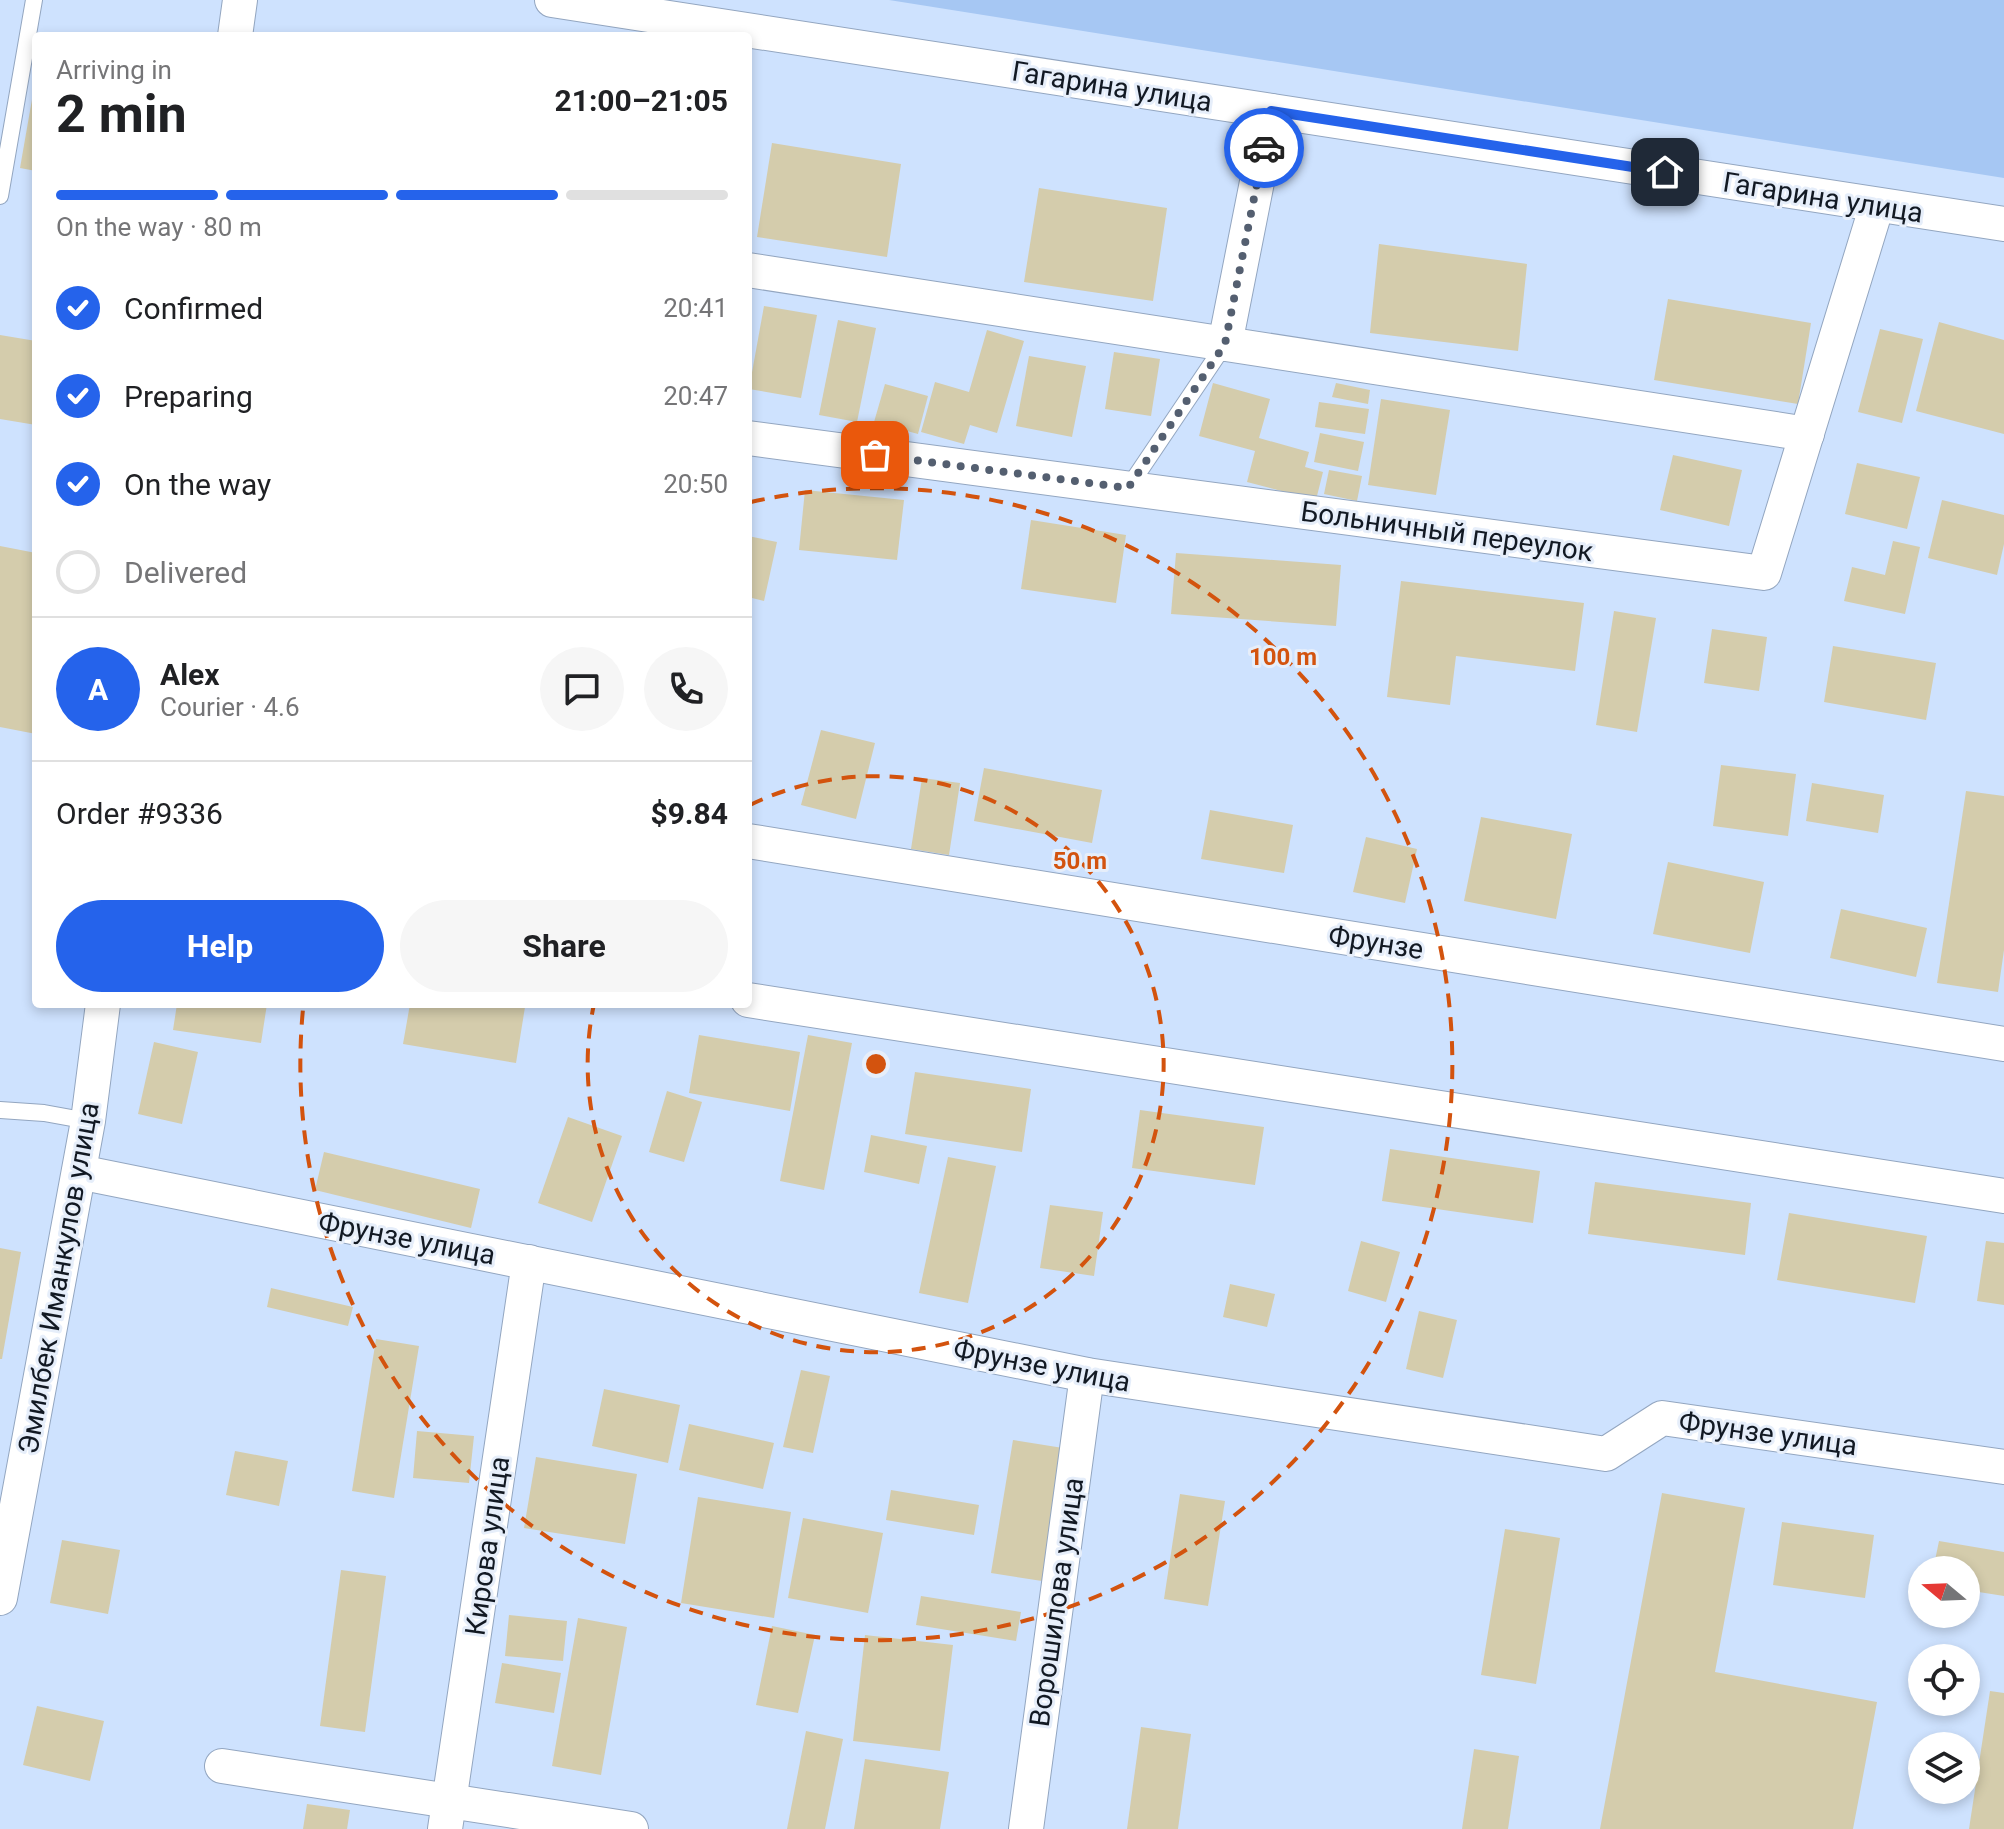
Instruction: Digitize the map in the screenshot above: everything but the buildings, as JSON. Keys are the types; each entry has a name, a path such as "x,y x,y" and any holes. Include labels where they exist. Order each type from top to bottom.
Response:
{"street":[{"path":"236,32 240,0"},
{"name":"Гагарина улица","path":"552,0 2004,224"},
{"path":"1225,344 1271,111"},
{"name":"Больничный переулок","path":"752,439 1764,573 1877,205"},
{"path":"752,271 1807,434"},
{"name":"Фрунзе","path":"752,842 2004,1044"},
{"path":"752,1001 2004,1196"},
{"name":"Эмилбек Иманкулов улица","path":"0,1598 88,1121 102,1008"},
{"name":"Фрунзе улица","path":"79,1172 1087,1375 1606,1454 1662,1418 2004,1467"},
{"name":"Кирова улица","path":"447,1815 529,1262"},
{"name":"Ворошилова улица","path":"1026,1829 1087,1375"},
{"path":"222,1766 447,1815 631,1829"}],"lane":[{"path":"0,196 34,0"},
{"path":"1128,488 1225,344"},
{"path":"0,1110 44,1113 88,1121"}],"shaded area":[{"path":"889,0 2004,0 2004,178"}],"way so far":[{"path":"875,455 1128,488 1225,344 1264,148"}],"route":[{"path":"1264,148 1271,111 1665,172"}]}
